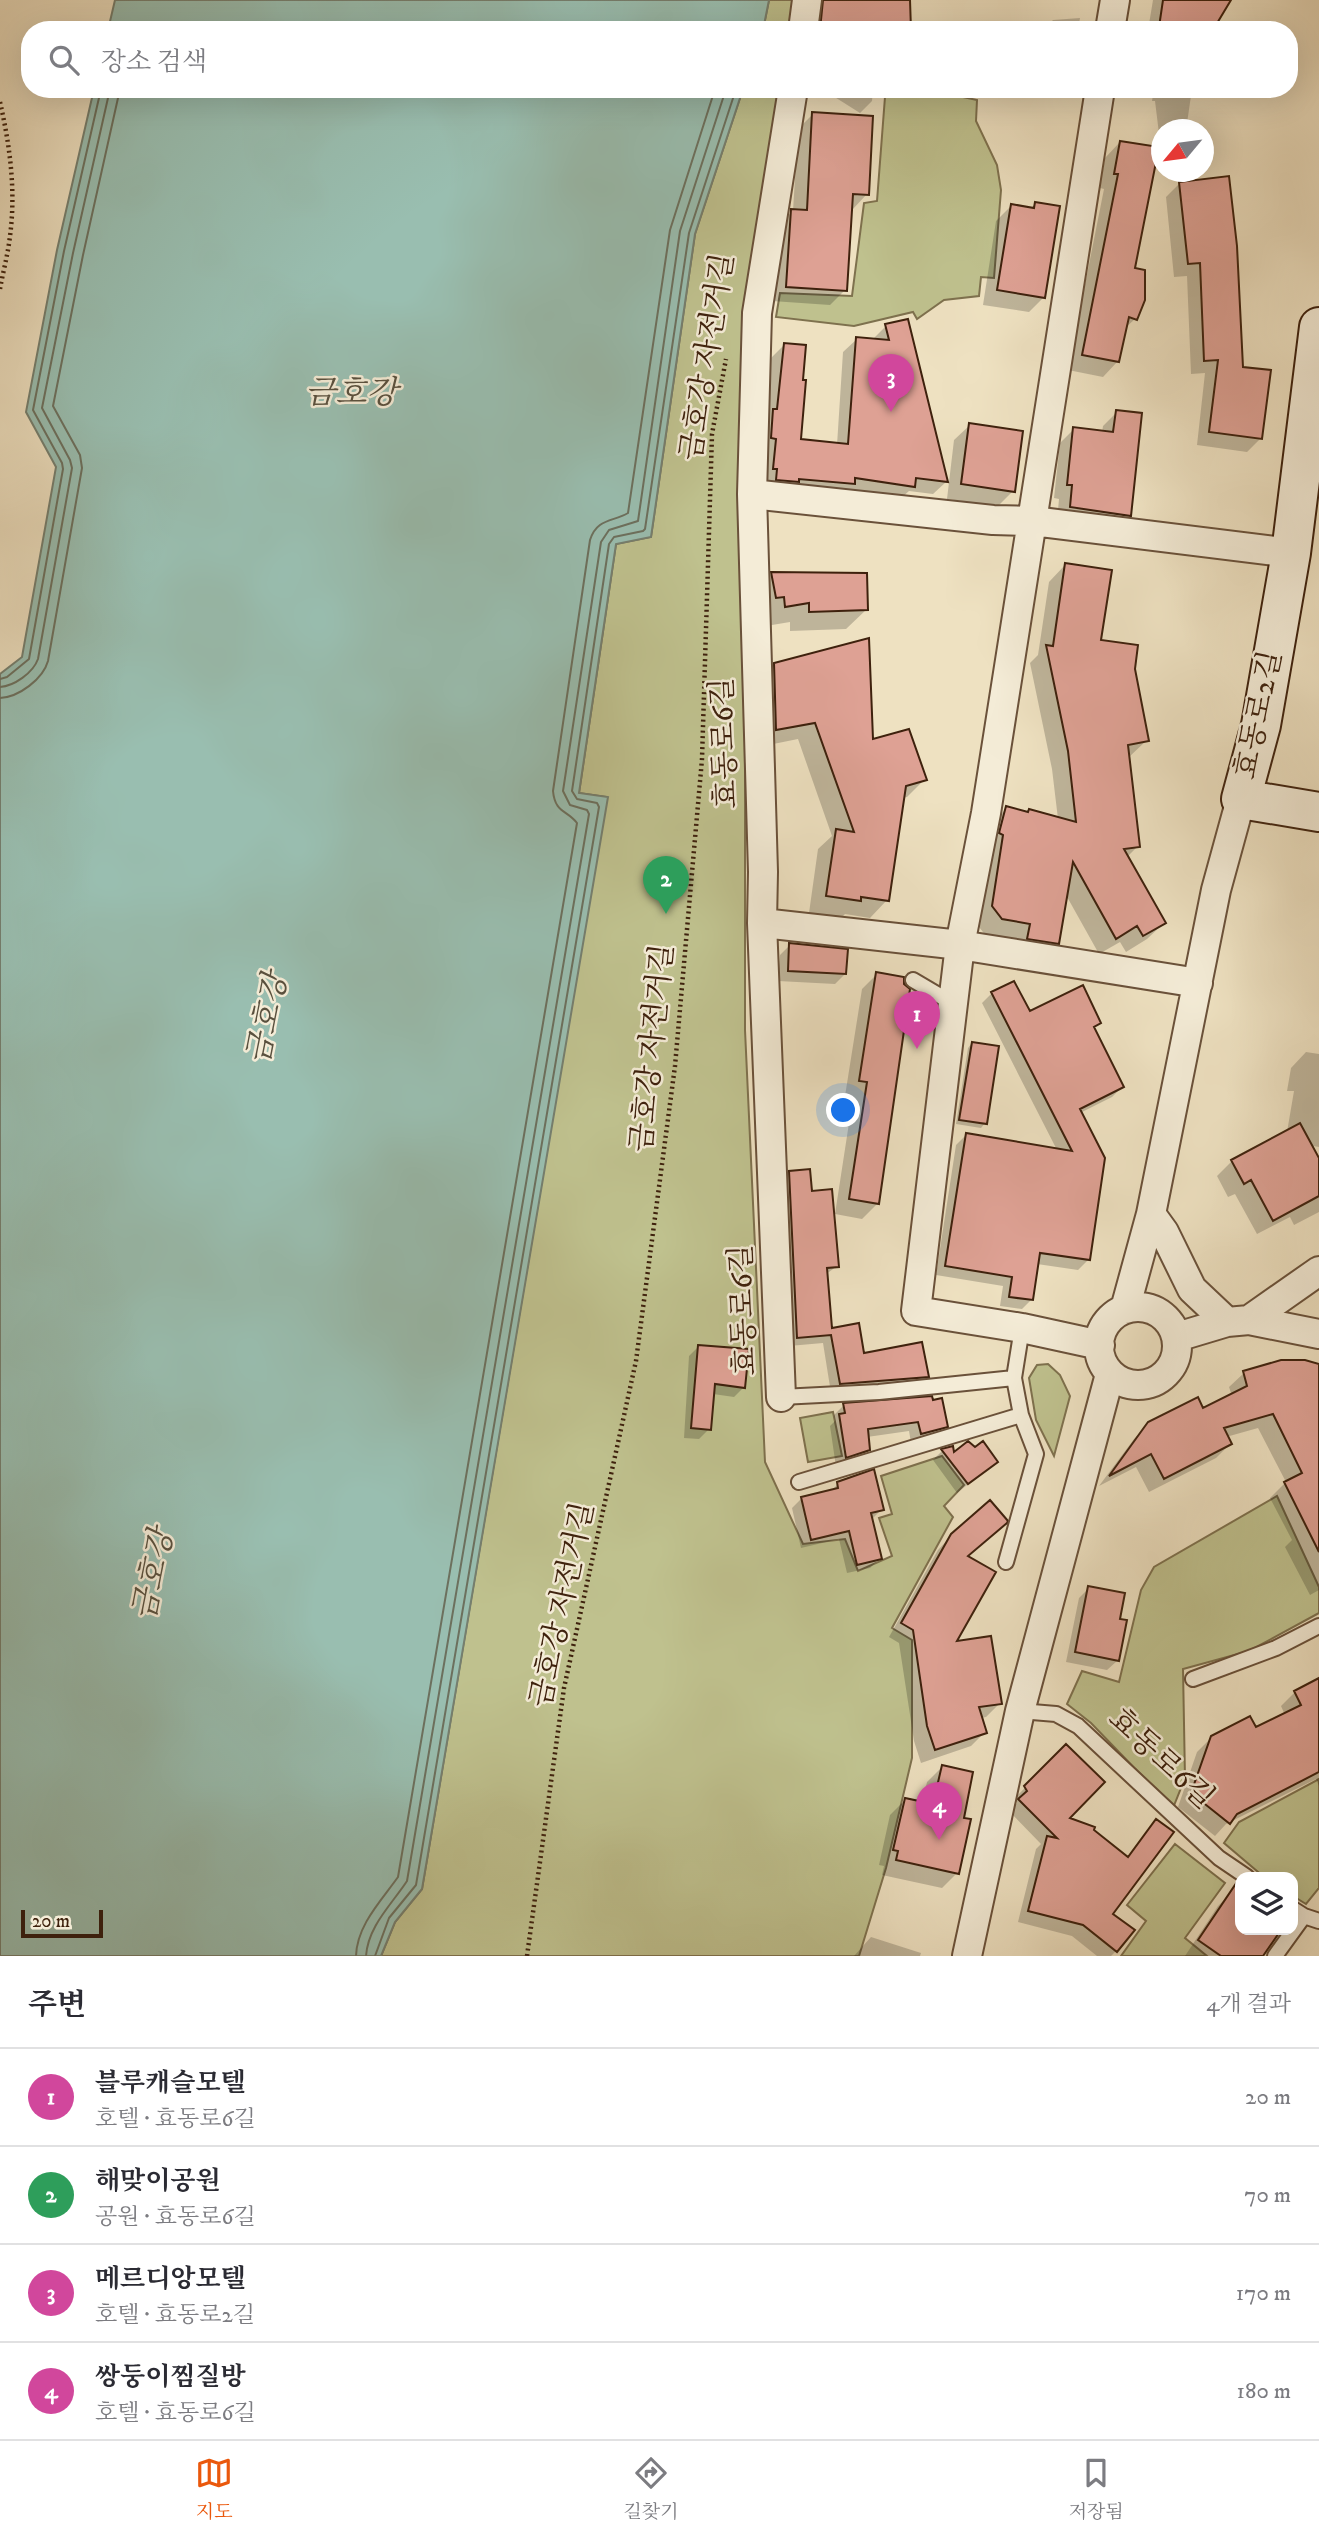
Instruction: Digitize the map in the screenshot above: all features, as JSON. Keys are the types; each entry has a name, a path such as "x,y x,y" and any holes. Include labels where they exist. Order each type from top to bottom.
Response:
{"street":[{"path":"804,21 807,0"},
{"path":"1112,21 1115,0"},
{"name":"효동로6길","path":"781,1397 762,923 763,872 752,494 757,313 792,98"},
{"path":"1099,98 986,813 960,945 916,1311 1022,1328 1100,1345"},
{"name":"효동로2길","path":"1319,327 1291,553 1261,725 1241,799 1319,812"},
{"path":"752,494 993,520 1033,521 1291,553"},
{"path":"1125,1308 1151,1214 1216,890 1241,799"},
{"path":"762,923 960,945 1198,982"},
{"path":"1151,1214 1164,1232 1192,1289 1238,1321 1319,1334"},
{"path":"1177,1336 1238,1321 1319,1271"},
{"path":"1125,1308 1152,1309 1163,1315 1177,1336 1175,1362 1168,1373 1158,1381 1133,1386 1120,1382 1102,1364 1099,1337 1104,1325 1113,1315 1125,1308"},
{"path":"967,1956 1020,1711 1110,1374"}],"lane":[{"path":"914,980 952,1003"},
{"path":"1006,1562 1036,1454 1021,1415 1014,1378 1022,1328"},
{"path":"781,1397 879,1392 1014,1378"},
{"path":"799,1482 1021,1415"},
{"path":"1193,1679 1276,1648 1319,1626"},
{"name":"효동로6길","path":"1020,1711 1056,1714 1078,1727 1219,1858 1240,1872"},
{"path":"1298,1912 1319,1921"},
{"path":"1275,1956 1286,1935"}],"path":[{"path":"0,102 9,141 12,188 10,236 0,289"},
{"name":"금호강 자전거길","path":"527,1956 564,1688 636,1361 675,1066 702,760 712,434 727,355"}],"green space":[{"path":"769,0 798,0 794,21 765,21"},
{"path":"740,98 783,98 745,609 745,1030 765,1462 803,1544 845,1539 858,1571 892,1556 879,1518 892,1514 881,1476 942,1456 964,1485 944,1506 953,1517 892,1628 912,1640 912,1758 886,1868 859,1956 381,1956 395,1922 422,1889 607,797 579,793 616,544 651,537 695,234"},
{"path":"885,98 977,100 976,121 997,165 1001,190 994,278 981,277 979,296 944,300 917,319 913,312 854,326 776,317 780,293 852,296 864,203 877,201"},
{"path":"1048,1364 1060,1375 1070,1396 1054,1456 1036,1420 1029,1378 1037,1365"},
{"path":"833,1412 842,1456 808,1462 800,1418"},
{"path":"1277,1496 1319,1587 1319,1613 1249,1651 1183,1669 1185,1778 1173,1808 1091,1723 1067,1704 1082,1671 1119,1682 1141,1590 1154,1567"},
{"path":"1319,1779 1319,1888 1306,1904 1298,1899 1298,1872 1258,1872 1224,1843 1239,1822"},
{"path":"1175,1844 1225,1883 1185,1938 1207,1956 1121,1956 1146,1921 1127,1905"}],"water":[{"path":"115,0 769,0 765,21 110,21"},
{"name":"금호강","path":"92,98 740,98 695,234 651,537 616,544 579,793 608,797 422,1889 395,1922 381,1956 0,1956 0,674 22,657 56,467 26,412 57,250"}],"building":[{"path":"823,0 910,0 911,21 821,21"},
{"path":"1163,0 1231,0 1218,21 1160,21"},
{"path":"812,112 873,116 869,195 853,194 847,291 786,287 791,209 807,210"},
{"path":"1120,141 1151,146 1152,182 1135,268 1145,270 1145,300 1137,320 1129,317 1119,362 1082,355 1118,174 1114,174"},
{"path":"1229,176 1237,246 1243,367 1271,370 1262,439 1209,432 1218,360 1204,361 1200,263 1188,264 1179,182 1214,182 1214,178"},
{"path":"1035,202 1060,206 1045,298 997,290 1011,204 1034,208"},
{"path":"908,319 948,482 916,478 915,487 855,478 855,484 799,479 799,482 776,480 777,469 773,469 776,439 771,438 784,343 806,345 801,439 848,444 856,337 889,340 885,324"},
{"path":"1116,410 1142,413 1131,516 1070,507 1072,485 1067,485 1073,427 1113,432"},
{"path":"969,423 1023,431 1015,492 961,484"},
{"path":"1065,563 1112,570 1101,640 1138,645 1135,669 1149,741 1128,745 1140,847 1124,849 1166,923 1143,936 1137,926 1116,939 1073,862 1059,944 1027,939 1030,924 1002,919 992,906 1003,835 999,833 1006,806 1028,812 1029,809 1076,822 1068,751 1046,645 1053,646"},
{"path":"771,572 867,573 868,610 809,612 809,603 785,607 784,597 776,598"},
{"path":"869,638 873,739 909,729 927,780 906,786 889,901 861,897 861,901 826,896 836,829 854,832 815,723 776,730 774,663"},
{"path":"789,943 848,949 846,974 788,971"},
{"path":"876,972 904,977 904,984 910,989 879,1204 849,1199 867,1082 859,1081"},
{"path":"1014,981 1030,1011 1083,985 1101,1023 1094,1027 1124,1087 1080,1109 1105,1158 1090,1260 1040,1253 1033,1300 1009,1297 1012,1277 945,1266 966,1133 1072,1151 991,992"},
{"path":"972,1042 999,1046 987,1124 959,1120"},
{"path":"1300,1123 1319,1158 1319,1196 1273,1221 1251,1180 1244,1184 1231,1160"},
{"path":"810,1169 812,1191 832,1189 839,1267 827,1268 832,1328 859,1323 864,1353 922,1342 929,1377 840,1384 831,1335 797,1338 789,1171"},
{"path":"698,1345 749,1349 745,1388 715,1384 711,1430 691,1428"},
{"path":"1281,1360 1305,1360 1319,1364 1319,1552 1284,1482 1302,1473 1273,1414 1224,1428 1232,1444 1164,1479 1151,1454 1109,1476 1148,1422 1198,1397 1203,1408 1247,1386 1243,1371"},
{"path":"932,1396 933,1400 942,1398 948,1427 921,1434 918,1422 868,1429 870,1450 846,1458 839,1414 845,1413 843,1403"},
{"path":"968,1441 975,1447 983,1441 998,1462 968,1484 941,1449 953,1446 954,1452"},
{"path":"874,1469 884,1510 871,1513 882,1559 857,1565 849,1531 811,1540 801,1497 838,1488 837,1482"},
{"path":"990,1500 1008,1521 968,1556 996,1572 957,1641 991,1636 1002,1704 979,1707 987,1733 935,1750 927,1726 913,1630 901,1623 951,1534"},
{"path":"1088,1586 1125,1593 1120,1619 1127,1620 1119,1661 1075,1652"},
{"path":"1319,1678 1319,1772 1237,1814 1230,1824 1191,1793 1211,1736 1250,1716 1256,1727 1301,1705 1294,1691"},
{"path":"1066,1744 1105,1782 1070,1818 1095,1827 1094,1830 1128,1857 1156,1819 1174,1832 1113,1914 1135,1930 1117,1952 1083,1925 1028,1911 1047,1836 1057,1838 1018,1799 1027,1791 1024,1786"},
{"path":"942,1765 973,1772 964,1818 971,1819 959,1874 896,1860 898,1851 893,1850 905,1798 933,1804"},
{"path":"1235,1885 1235,1935 1278,1935 1263,1956 1221,1956 1198,1940"}],"place":[{"name":"메르디앙모텔","path":"891,412"},
{"name":"해맞이공원","path":"666,914"},
{"name":"블루캐슬모텔","path":"917,1049"},
{"name":"쌍둥이찜질방","path":"939,1840"}]}
